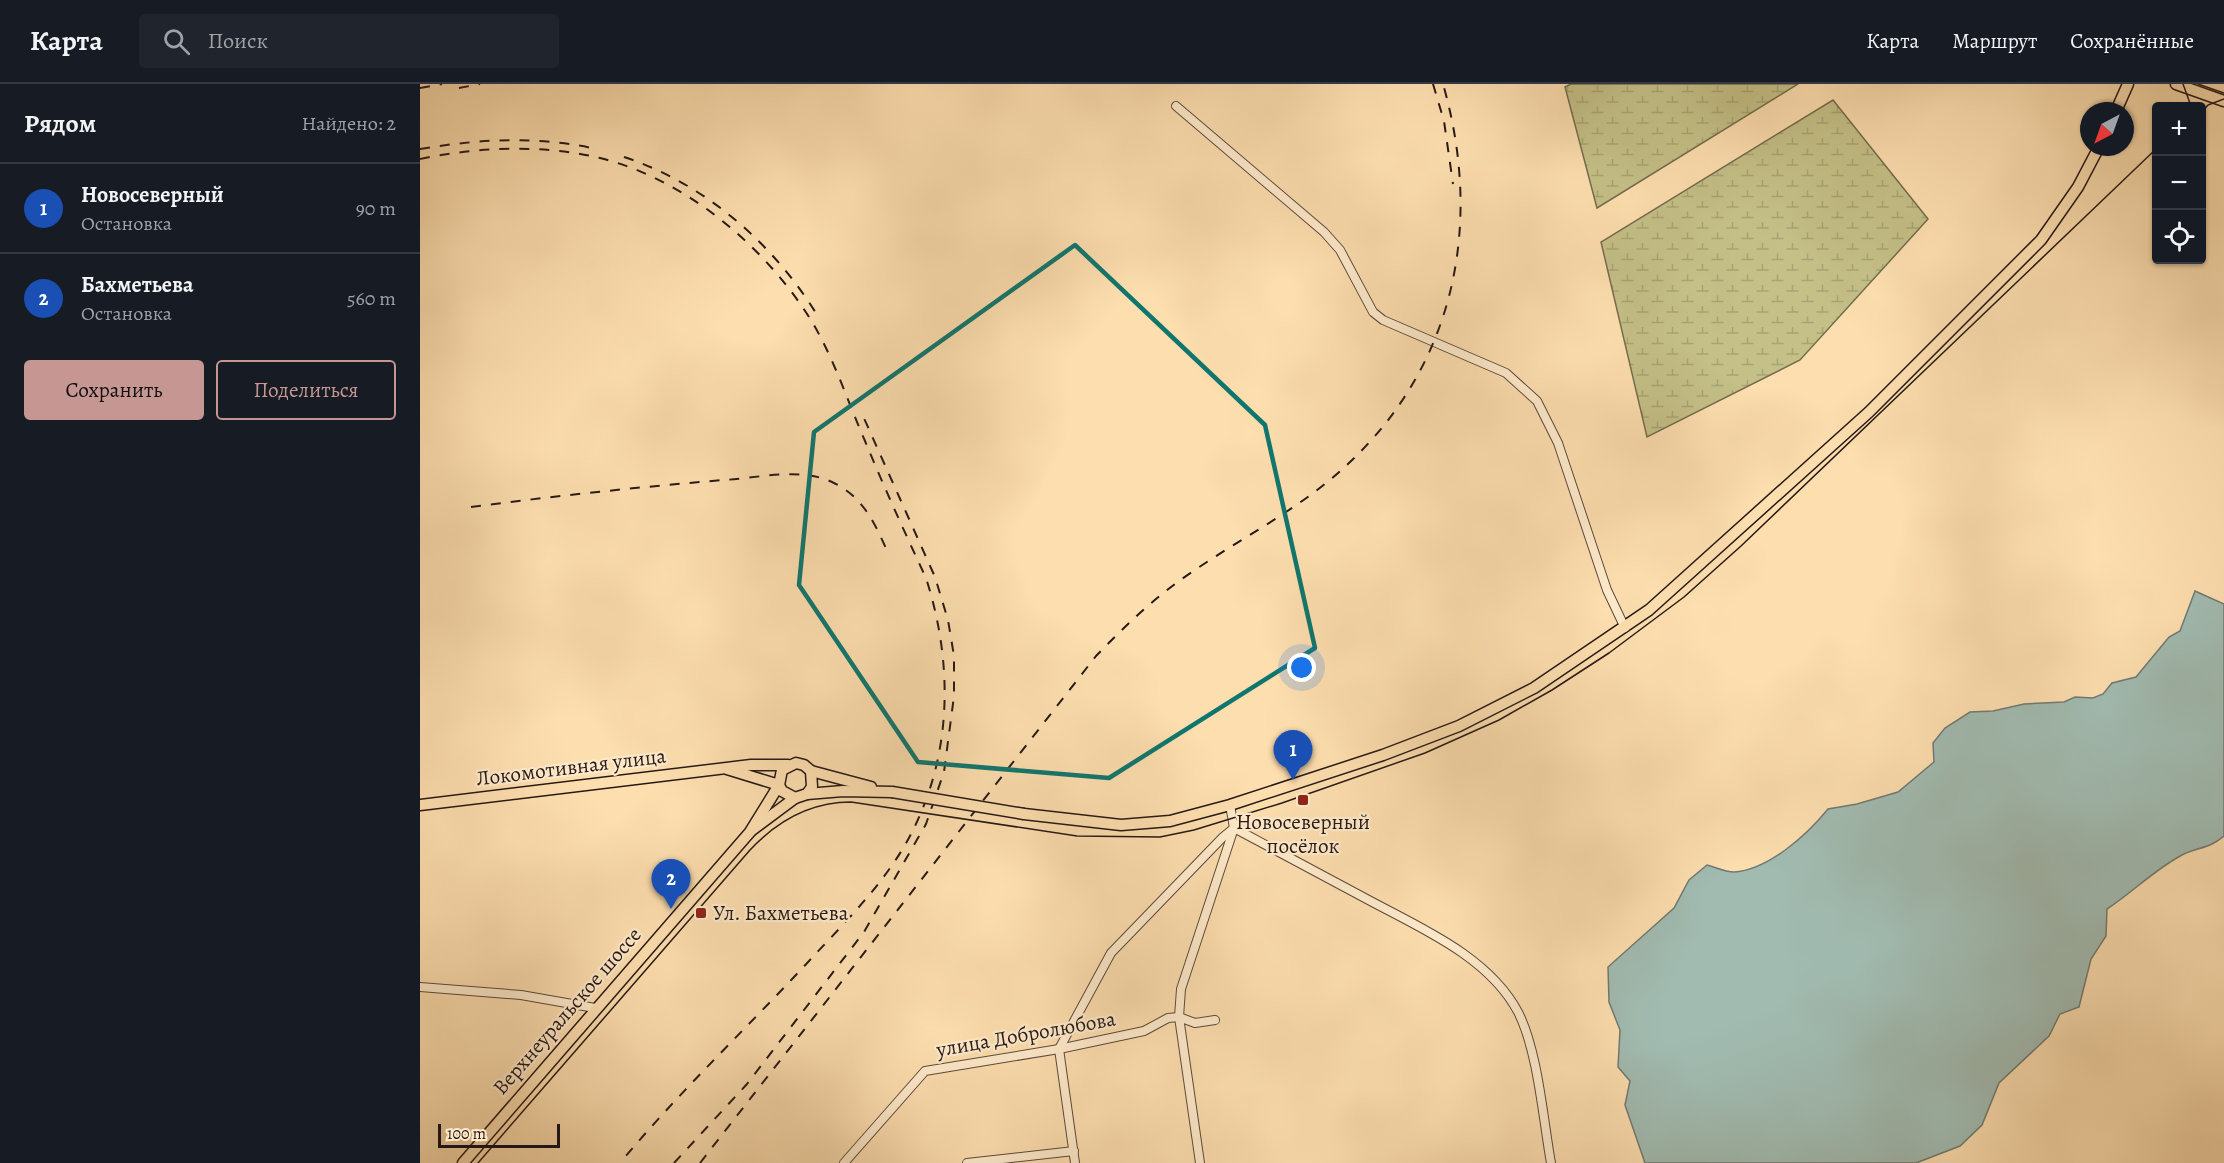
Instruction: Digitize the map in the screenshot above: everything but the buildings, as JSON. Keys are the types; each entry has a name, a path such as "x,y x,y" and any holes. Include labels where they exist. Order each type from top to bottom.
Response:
{"main road":[{"path":"2120,102 2128,84"},
{"path":"2176,84 2224,101"},
{"path":"750,832 779,785 782,770 796,763 811,771 892,792 1024,814 1121,825 1170,821 1230,805 1383,755 1459,726 1534,688 1625,628 1686,580 1869,412 2024,258 2061,212 2093,156"},
{"name":"Локомотивная улица","path":"420,806 751,765 788,765"},
{"path":"727,769 779,785 782,791 795,798"},
{"path":"807,794 813,779 811,771"},
{"path":"750,832 795,798 807,794 843,791 892,792"},
{"name":"Верхнеуральское шоссе","path":"463,1163 595,1008 750,832"}],"street":[{"path":"1176,106 1324,232 1340,250 1373,312 1383,320 1506,372 1538,401 1552,428 1607,590 1625,628"},
{"path":"1200,1163 1179,1017 1181,989 1234,828 1230,805"},
{"path":"1075,1163 1059,1049 1111,953 1234,828"},
{"path":"1234,828 1432,935 1467,957 1494,981 1517,1012 1529,1045 1551,1163"},
{"path":"420,987 521,995 595,1008"},
{"name":"улица Добролюбова","path":"844,1163 925,1071 1059,1049 1144,1031 1160,1021 1179,1017 1196,1023 1215,1020"},
{"path":"967,1163 1074,1151"}],"highlighted area":[{"path":"1075,245 1265,425 1315,648 1109,778 918,762 799,585 814,432"}],"green space":[{"path":"1571,84 1798,84 1597,208 1565,87"},
{"path":"1833,100 1928,219 1800,360 1647,437 1601,242"}],"shaded area":[{"path":"2195,591 2224,604 2224,836 2208,846 2188,852 2172,861 2107,909 2106,936 2091,959 2079,1007 2060,1014 2049,1036 1999,1083 1982,1125 1960,1146 1916,1163 1645,1163 1625,1105 1630,1081 1618,1067 1620,1030 1609,1002 1608,967 1674,908 1689,880 1707,865 1734,872 1760,865 1786,850 1828,809 1857,804 1898,792 1934,762 1933,743 1945,728 1970,712 1993,711 2024,704 2064,702 2075,697 2093,698 2103,694 2112,683 2136,677 2169,637 2180,631"}],"tram line":[{"path":"2183,84 2190,102"},
{"path":"2198,84 2224,93"},
{"path":"2206,107 2224,99"},
{"path":"478,1163 750,850 783,822 808,809 851,802 1077,836 1160,837 1194,830 1282,803 1425,753 1499,720 1552,690 1609,653 1684,597 1741,546 2152,153"}],"railway":[{"path":"420,88 442,84"},
{"path":"459,88 480,84"},
{"path":"1433,84 1444,121 1453,184"},
{"path":"700,1163 1096,656 1142,611 1179,581 1321,487 1365,447 1400,403 1427,356 1446,305 1457,252 1460,197 1456,141 1443,84"},
{"path":"420,149 506,140 549,142 592,148"},
{"path":"420,159 464,152 510,149 556,151 600,158 631,168 662,182 719,218 769,265 790,290 818,332 926,578 935,609 944,671 942,734 927,796 905,845 894,863 853,913 689,1086 620,1163"},
{"path":"624,157 683,183 736,220 782,266 819,318"},
{"path":"674,1163 747,1084 864,932 926,824 944,772 954,696 954,656 948,620 935,577 863,416"},
{"path":"471,507 660,486 779,475 806,475 832,482 852,495 867,512 889,555"}],"place":[{"name":"Новосеверный","path":"1293,780"},
{"name":"Новосеверный посёлок","path":"1303,800"},
{"name":"Бахметьева","path":"671,909"},
{"name":"Ул. Бахметьева","path":"701,913"}]}
